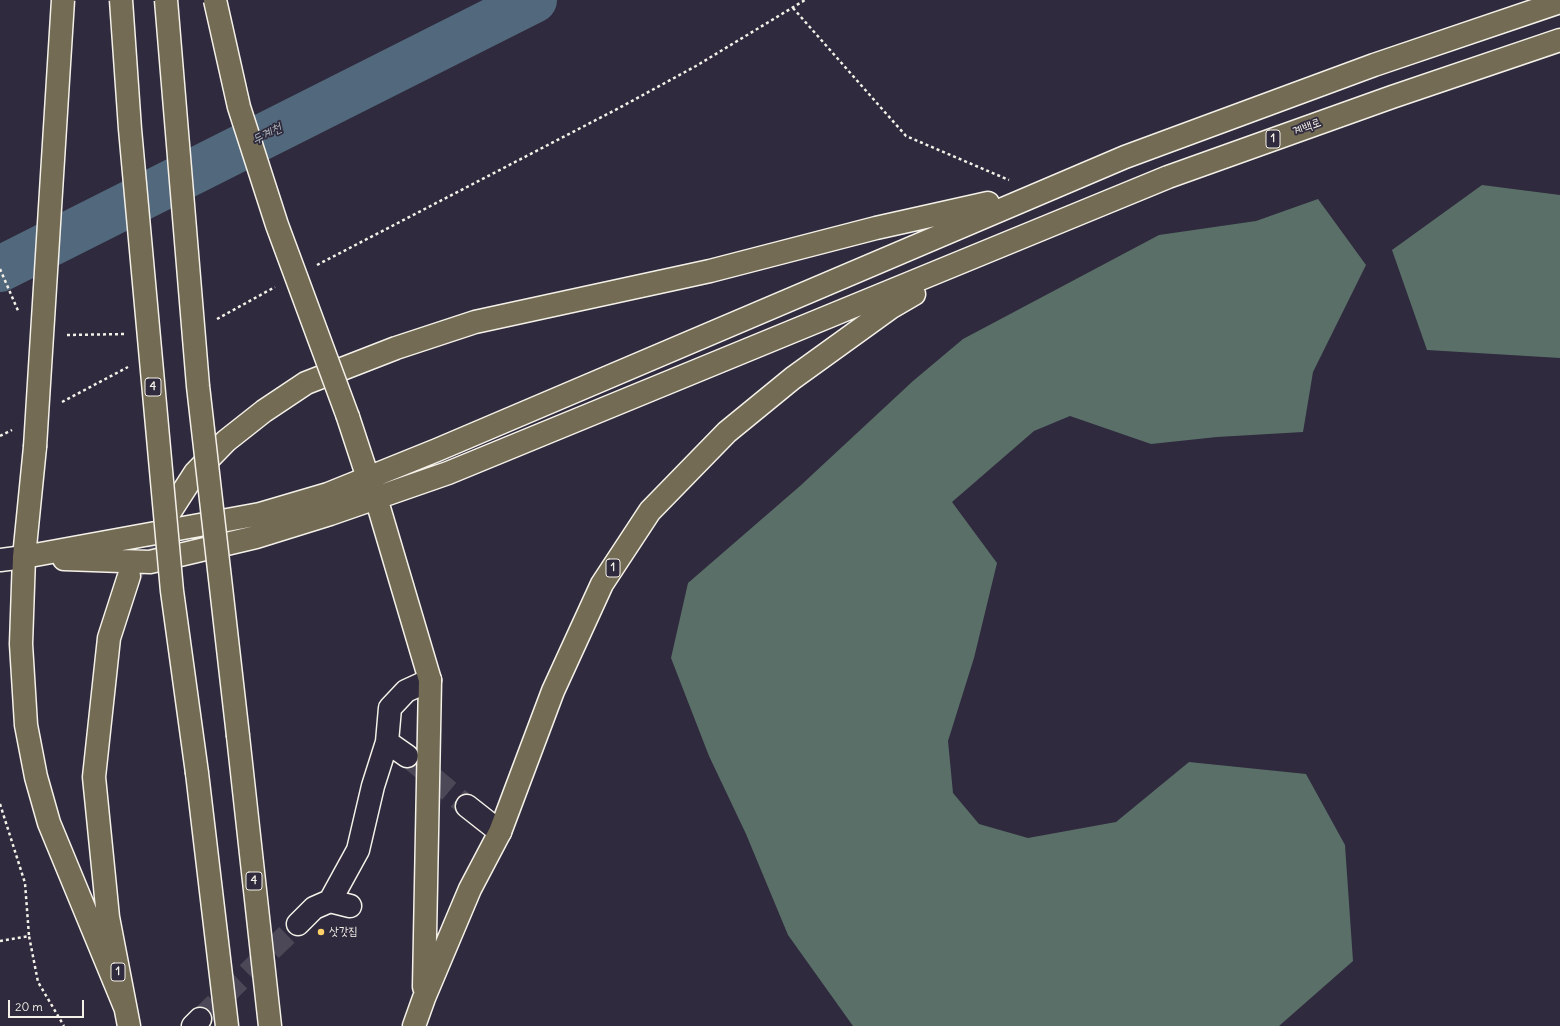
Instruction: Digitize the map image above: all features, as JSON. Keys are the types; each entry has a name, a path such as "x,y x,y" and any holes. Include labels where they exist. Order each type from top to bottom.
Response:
{"main road":[{"path":"63,0 35,447 24,557 21,644 26,725 36,777 49,823 127,1017"},
{"name":"4","path":"121,0 130,129 172,591 197,773 227,1026"},
{"name":"4","path":"166,0 198,386 270,1026"},
{"path":"215,0 239,107 277,225 348,417 368,478 372,484 430,680 424,998"},
{"path":"24,557 260,514 328,494 451,444 1125,157 1359,71 1560,2"},
{"name":"계백로","path":"991,250 1168,176 1560,40"},
{"path":"166,518 195,473 226,441 264,411 306,383 396,348 475,322 710,271 876,228 1038,193"},
{"path":"24,557 150,562 256,537 330,514 448,473 991,250"},
{"name":"1","path":"414,1026 424,998 470,889 500,832 553,691 602,584 650,511 727,432 793,378 890,308 991,250"},
{"name":"1","path":"127,1017 108,917 94,777 109,638 130,576"}],"street":[{"path":"0,560 24,557"},
{"path":"298,924 314,908 340,904 358,850 373,786 387,742 390,708 406,690 430,680"},
{"path":"387,742 406,756"},
{"path":"466,806 500,832"}],"path":[{"path":"312,268 619,108 696,66 805,0"},
{"path":"792,8 906,136 1038,193"},
{"path":"0,269 20,316"},
{"path":"211,322 277,286"},
{"path":"63,335 132,334"},
{"path":"58,405 132,365"},
{"path":"0,436 17,426"},
{"path":"0,804 25,883 29,936 38,982 64,1026"},
{"path":"0,941 29,936"}],"green space":[{"path":"1482,185 1560,195 1560,358 1427,350 1392,250"},
{"path":"1318,199 1366,265 1313,372 1303,432 1217,437 1151,444 1070,416 1034,431 952,502 997,563 974,658 948,741 953,793 979,824 1028,838 1116,822 1189,762 1306,774 1345,845 1353,961 1279,1026 853,1026 788,935 746,834 709,756 671,658 688,583 800,486 913,381 963,339 1159,235 1256,221"}],"waterway":[{"name":"두계천","path":"0,269 534,0"}],"tunnel":[{"path":"130,576 165,520"},
{"path":"407,756 467,806"},
{"path":"200,1019 298,924"}],"place":[{"name":"삿갓집","path":"321,932"}]}
